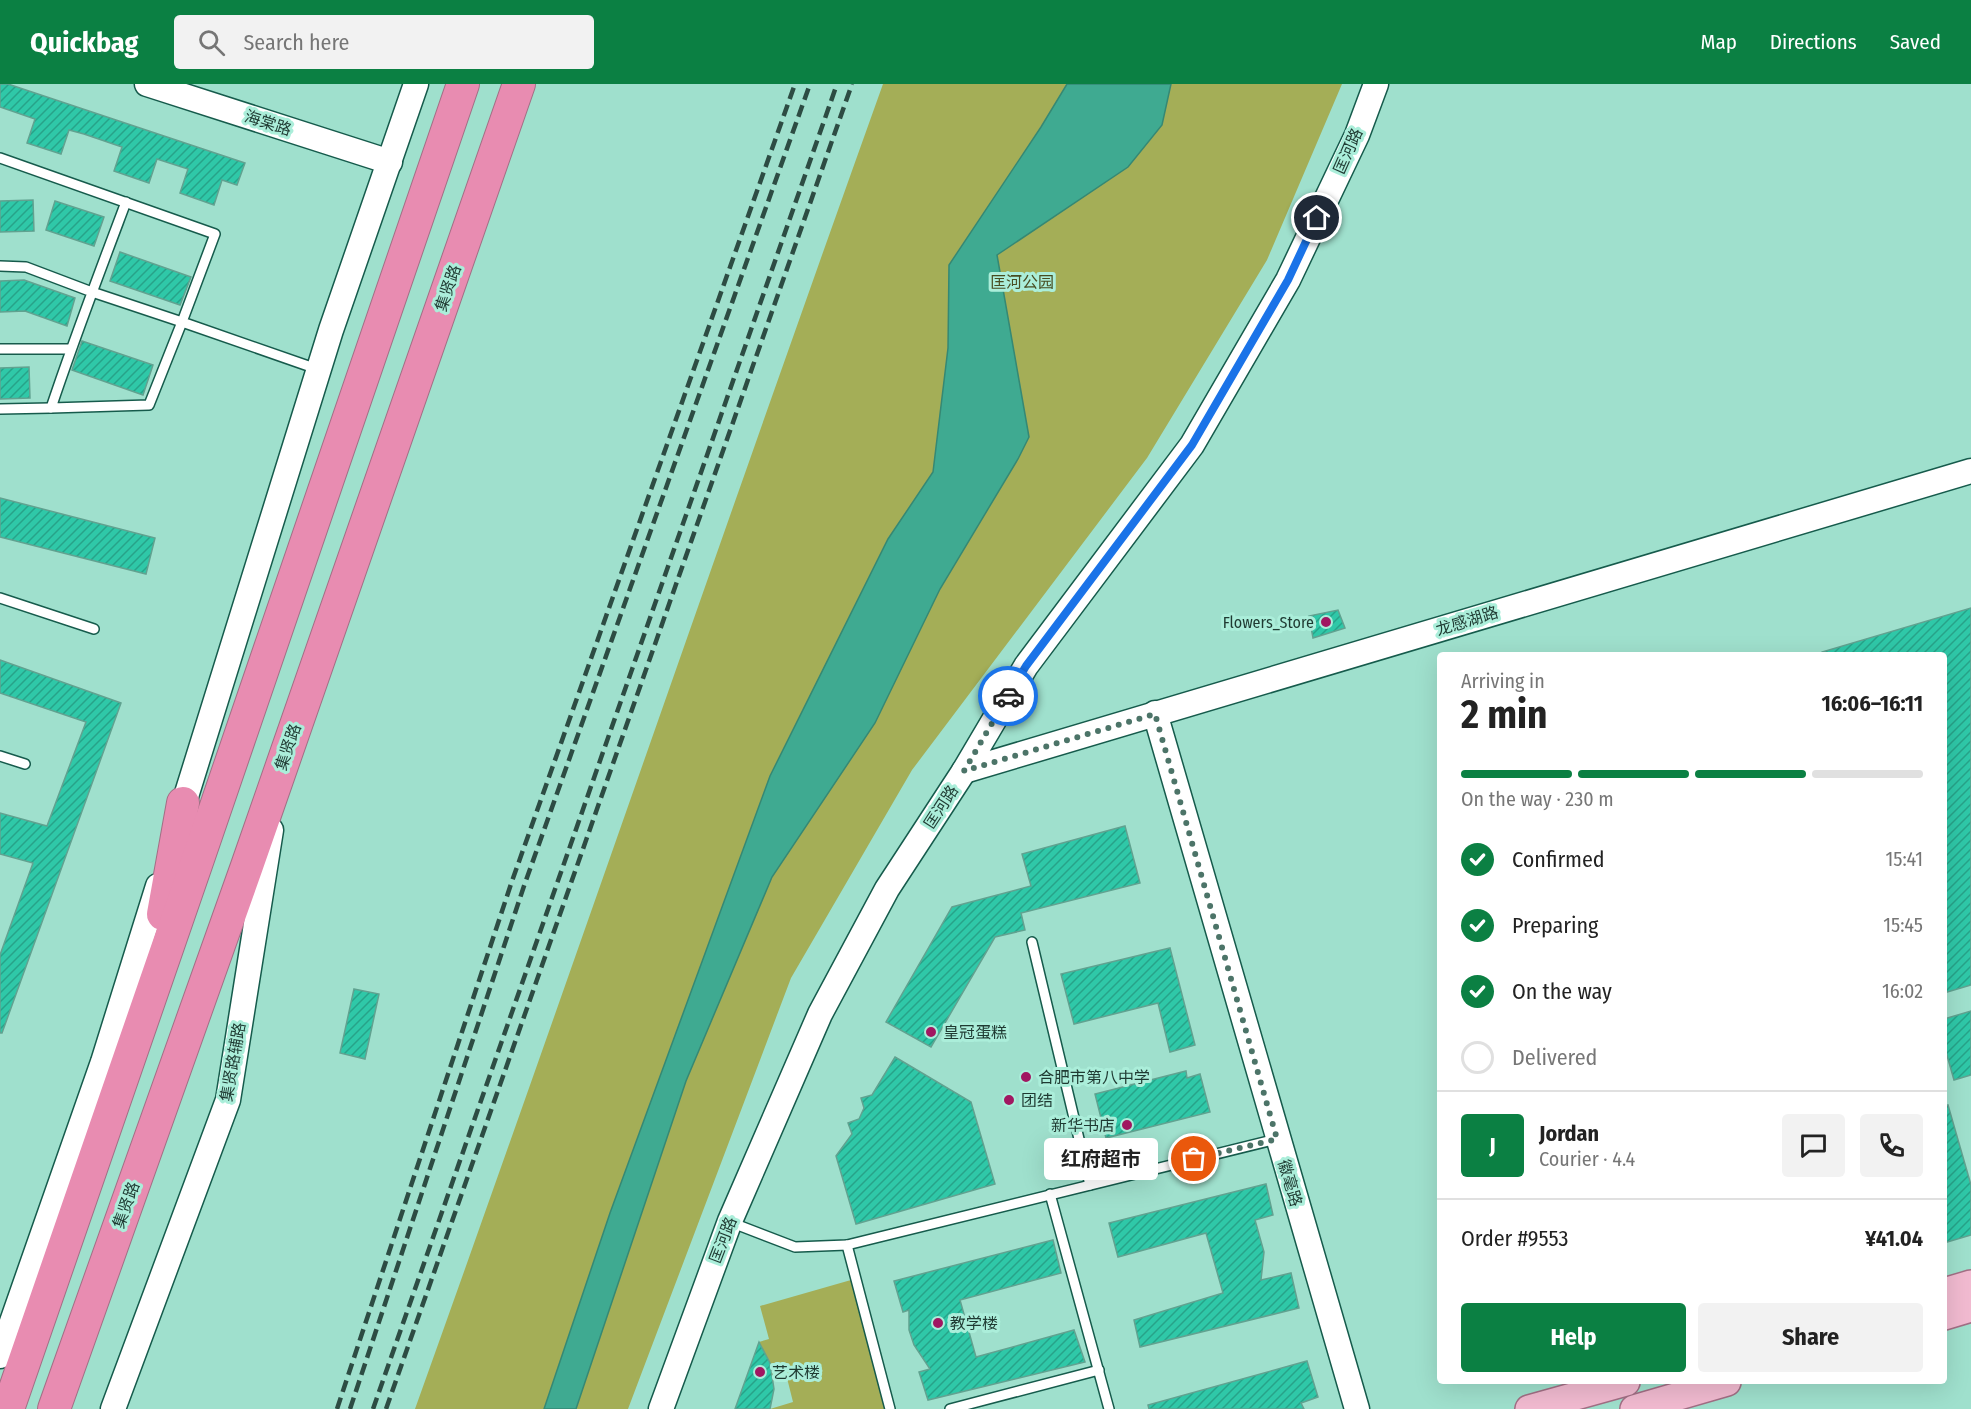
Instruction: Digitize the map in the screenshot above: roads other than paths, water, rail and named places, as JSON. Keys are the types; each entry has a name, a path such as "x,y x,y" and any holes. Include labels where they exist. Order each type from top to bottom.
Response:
{"highway":[{"path":"8,1409 463,84"},
{"name":"集贤路","path":"54,1409 519,84"},
{"path":"143,1020 183,803"}],"main road":[{"path":"1947,1291 1971,1284"},
{"path":"1947,1315 1971,1308"},
{"path":"1529,1409 1619,1384"},
{"path":"1634,1409 1720,1384"}],"street":[{"name":"海棠路","path":"147,84 390,162"},
{"path":"0,1356 103,1062 319,369 416,84"},
{"name":"匡河路","path":"661,1409 730,1221 820,1014 887,889 964,771 1026,666 1192,445 1288,280 1356,135 1376,84"},
{"name":"龙感湖路","path":"964,771 1971,471"},
{"name":"徽毫路","path":"1155,714 1357,1409"},
{"name":"集贤路辅路","path":"113,1409 228,1100 280,770"}],"lane":[{"path":"0,158 215,234 149,405 0,409"},
{"path":"51,408 70,349 126,202"},
{"path":"0,266 26,267 92,292 319,369"},
{"path":"0,349 70,349"},
{"path":"0,598 94,629"},
{"path":"0,756 25,764"},
{"path":"1032,942 1090,1185"},
{"path":"730,1221 795,1247 847,1245 1277,1139"},
{"path":"1050,1194 1109,1409"},
{"path":"847,1245 890,1409"},
{"path":"950,1409 1099,1370"}],"railway":[{"path":"337,1409 511,884 795,84"},
{"path":"350,1409 524,886 810,84"},
{"path":"373,1409 837,84"},
{"path":"386,1409 852,84"}],"place":[{"name":"Flowers_Store","path":"1326,622"},
{"name":"皇冠蛋糕","path":"931,1032"},
{"name":"合肥市第八中学","path":"1026,1077"},
{"name":"团结","path":"1009,1100"},
{"name":"新华书店","path":"1127,1125"},
{"name":"红府超市","path":"1194,1159"},
{"name":"教学楼","path":"938,1323"},
{"name":"艺术楼","path":"760,1372"}],"park label":[{"name":"匡河公园","path":"1022,282"}]}
